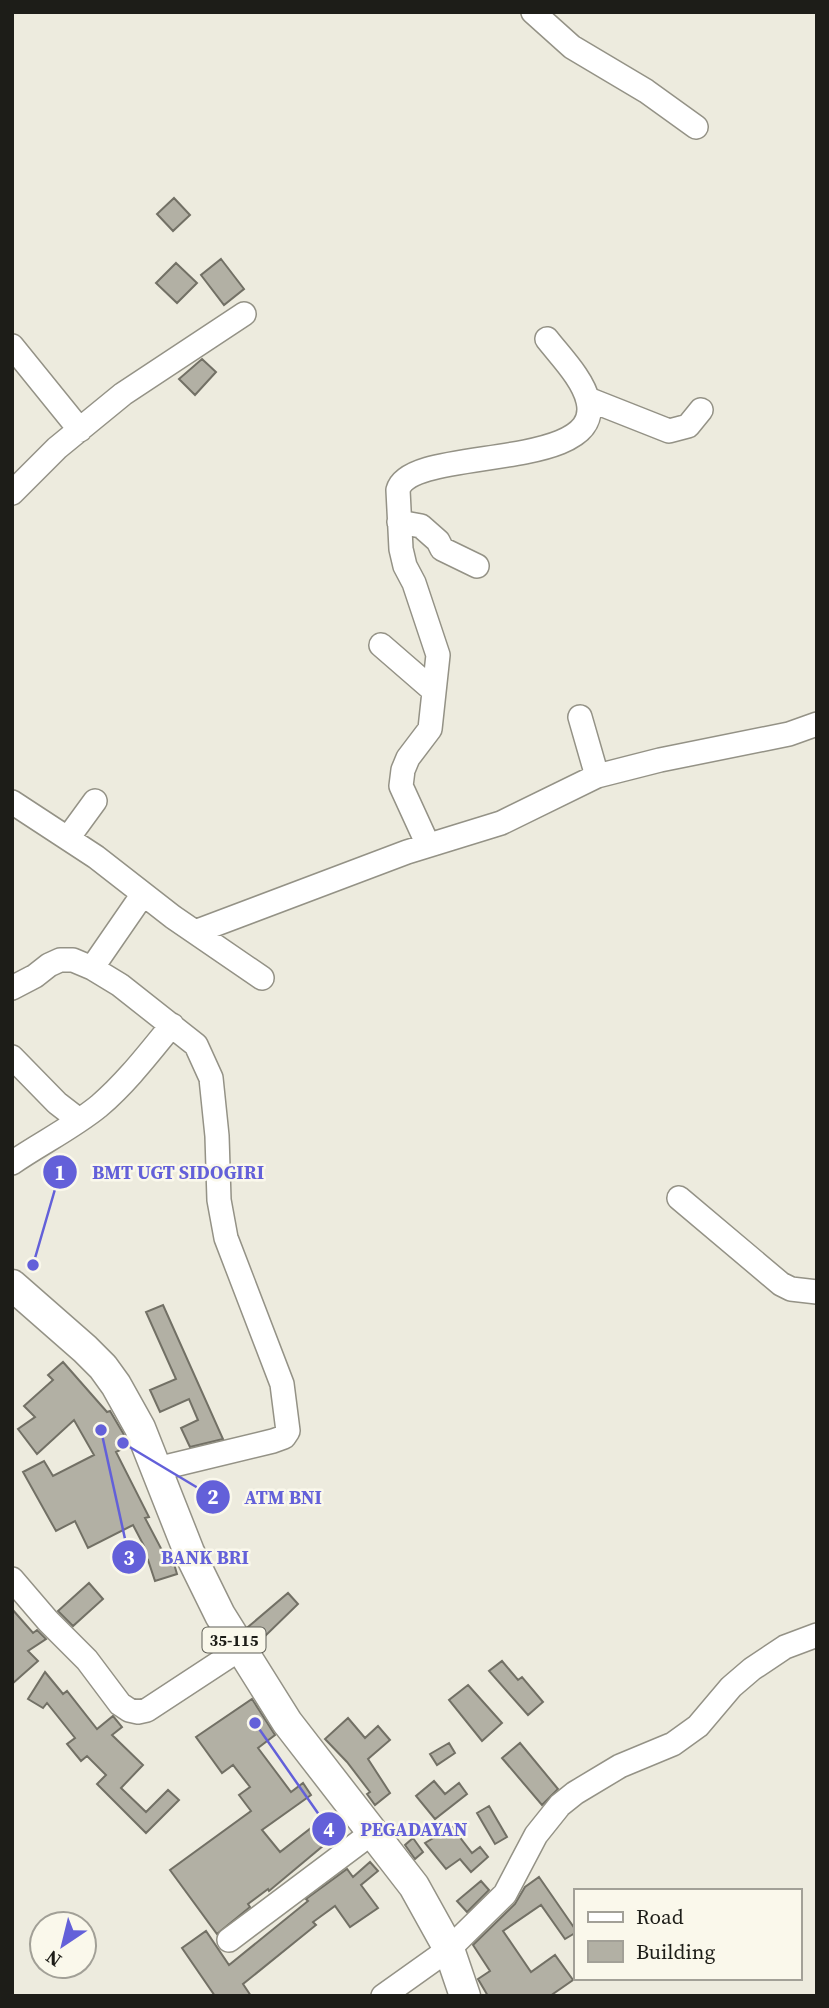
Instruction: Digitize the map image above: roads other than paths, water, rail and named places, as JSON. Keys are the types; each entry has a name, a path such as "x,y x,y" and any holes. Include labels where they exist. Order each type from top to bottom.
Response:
{"main road":[{"name":"35-115","path":"12,1284 103,1367 128,1405 190,1552 240,1649 287,1722 414,1886 449,1949 465,1996"}],"street":[{"path":"533,12 572,47 646,91 695,127"},
{"path":"12,493 57,448 123,394 244,314"},
{"path":"428,845 401,786 402,770 408,758 430,730 438,655 414,583 405,566 401,549 398,490 405,477 429,469 507,457 555,443 577,433 585,426 589,418 588,399 581,385 547,339"},
{"path":"12,346 80,430"},
{"path":"588,399 669,431 688,426 701,410"},
{"path":"399,522 422,526 438,541 442,549 477,566"},
{"path":"382,645 434,691"},
{"path":"580,717 597,776"},
{"path":"195,932 428,845 500,823 597,776 660,760 789,734 817,724"},
{"path":"68,838 95,801"},
{"path":"12,802 68,838 262,978"},
{"path":"92,968 143,894"},
{"path":"12,988 60,960 73,960 92,968 196,1045 211,1078 217,1136 219,1200 226,1238 282,1384 288,1431 284,1437 273,1441 157,1469"},
{"path":"12,1163 47,1143 118,1088 172,1025"},
{"path":"12,1057 57,1103 79,1120"},
{"path":"679,1198 781,1284 791,1289 817,1292"},
{"path":"12,1579 48,1621 87,1660 120,1704 129,1710 147,1710 240,1649"},
{"path":"383,1996 449,1949 505,1894 536,1835 560,1805 620,1766 673,1744 698,1726 731,1688 752,1669 785,1647 817,1635"},
{"path":"229,1940 373,1832"}],"place":[{"name":"BMT UGT SIDOGIRI","path":"33,1265"},
{"name":"BANK BRI","path":"101,1430"},
{"name":"ATM BNI","path":"123,1443"},
{"name":"PEGADAYAN","path":"255,1723"}]}
